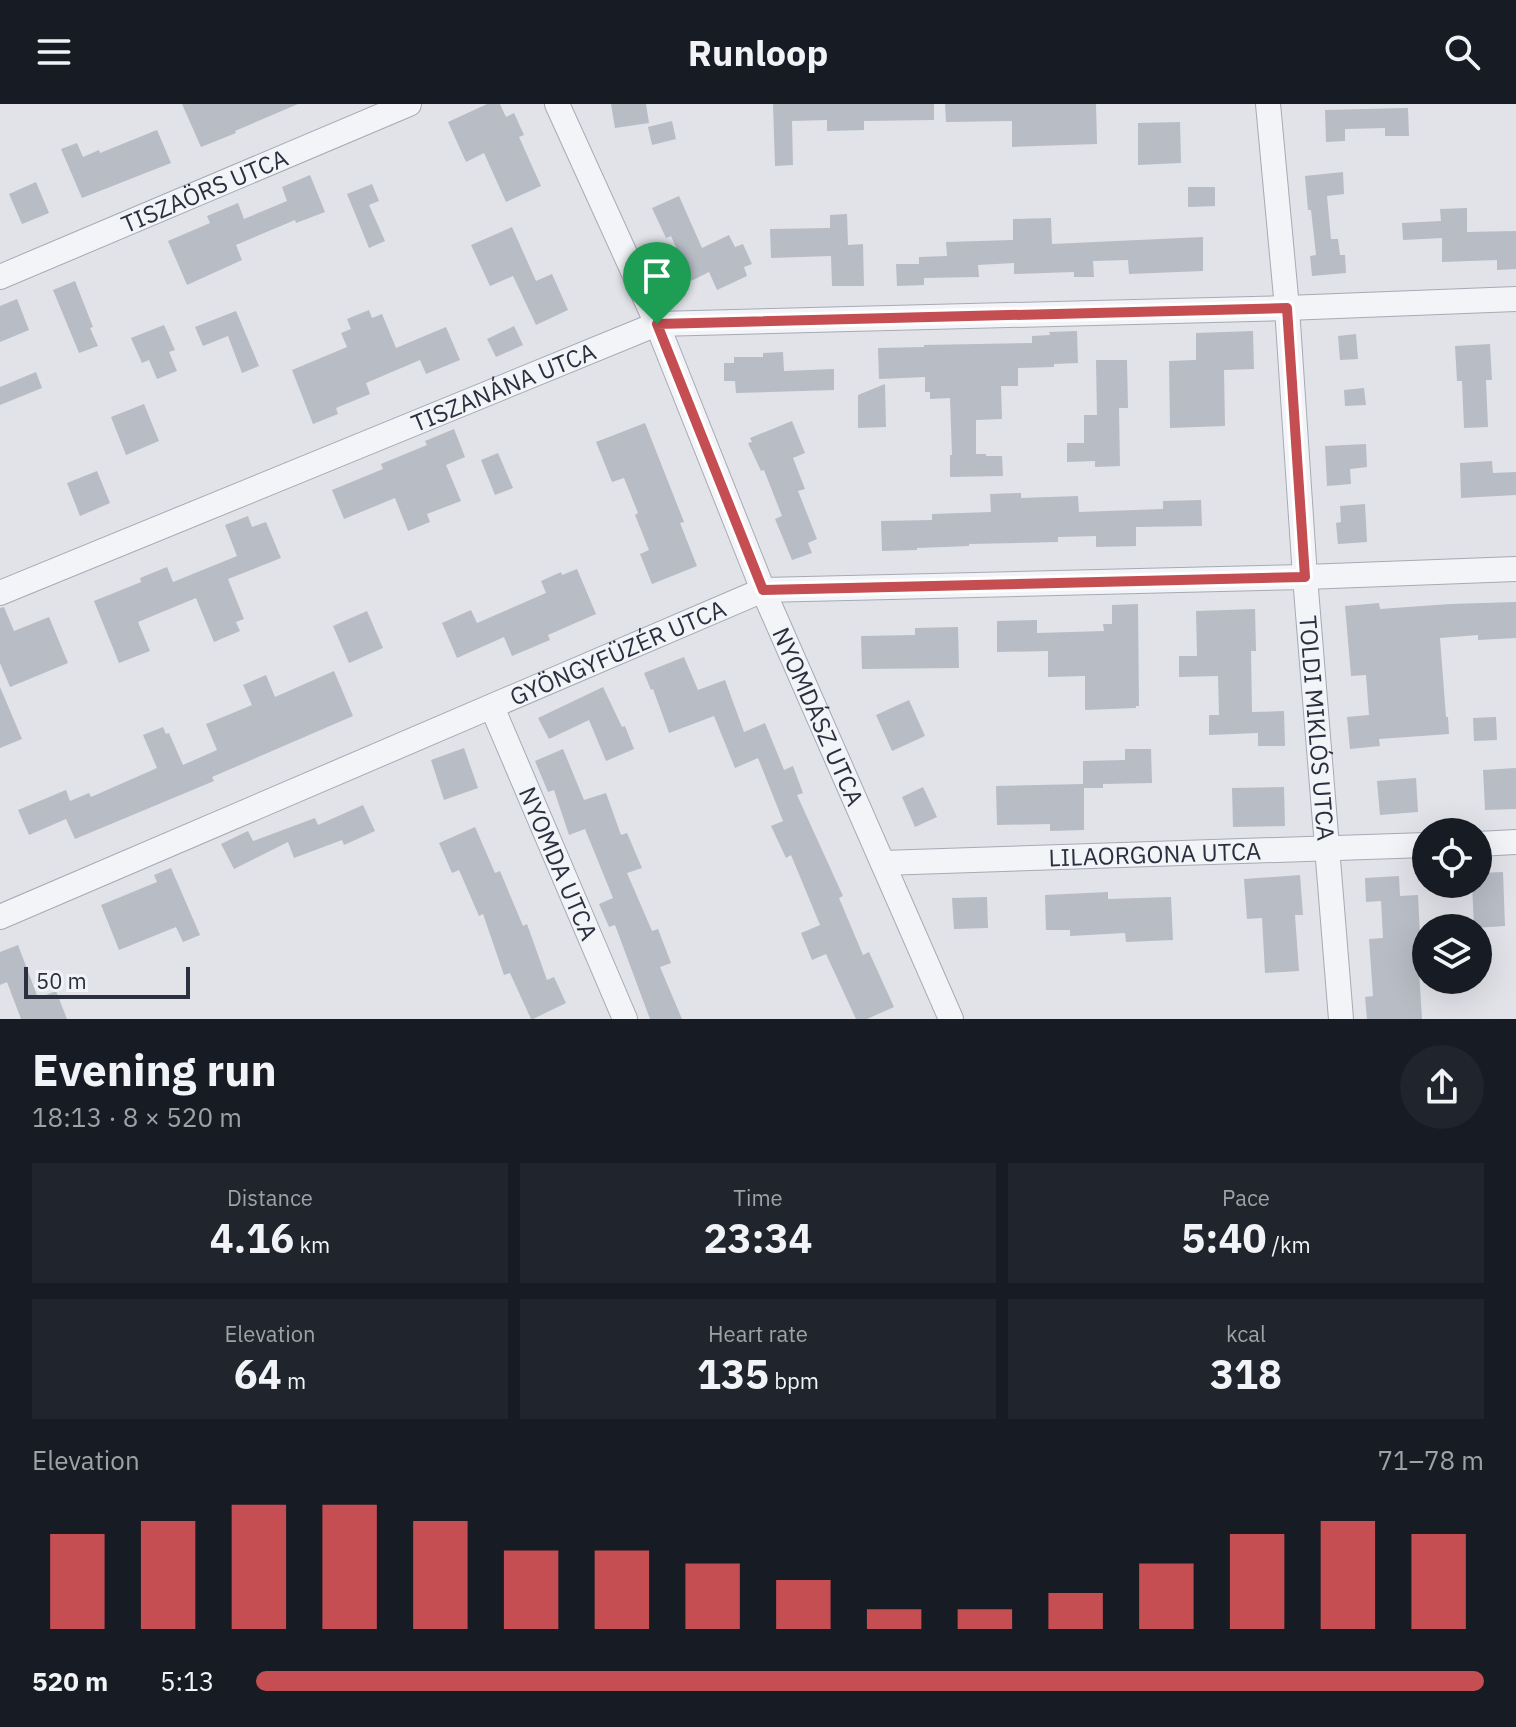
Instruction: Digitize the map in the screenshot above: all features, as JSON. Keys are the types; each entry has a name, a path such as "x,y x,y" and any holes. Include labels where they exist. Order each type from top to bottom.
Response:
{"street":[{"name":"TISZAÖRS UTCA","path":"0,277 409,104"},
{"name":"NYOMDÁSZ UTCA","path":"557,104 657,324 763,590 951,1019"},
{"name":"TOLDI MIKLÓS UTCA","path":"1268,104 1287,308 1305,577 1341,1019"},
{"name":"TISZANÁNA UTCA","path":"0,593 657,324 1516,299"},
{"name":"GYÖNGYFÜZÉR UTCA","path":"0,917 763,590 1516,569"},
{"name":"NYOMDA UTCA","path":"492,707 625,1019"},
{"path":"1492,843 1516,842"},
{"name":"LILAORGONA UTCA","path":"883,863 1412,845"}],"building":[{"path":"182,104 298,104 201,147"},
{"path":"487,104 500,104 506,117 514,113 524,135 519,137 541,186 506,202 484,153 466,162 448,122"},
{"path":"611,104 646,104 649,123 615,128"},
{"path":"773,104 934,104 934,120 864,121 864,130 827,131 827,120 792,121 793,165 775,166"},
{"path":"945,104 1096,104 1097,144 1012,147 1012,121 946,122"},
{"path":"1408,108 1409,136 1385,136 1385,128 1345,129 1345,141 1326,142 1325,110"},
{"path":"672,121 676,139 652,145 648,127"},
{"path":"1180,122 1181,163 1138,165 1138,123"},
{"path":"157,130 171,163 82,198 61,149 77,143 83,157"},
{"path":"1343,172 1344,194 1327,196 1331,239 1338,239 1340,255 1345,255 1346,273 1312,276 1310,256 1316,255 1305,176"},
{"path":"310,175 325,212 296,223 295,220 236,245 242,260 187,285 168,241 210,223 207,216 238,203 244,219 287,201 282,187"},
{"path":"36,182 49,213 22,224 9,194"},
{"path":"372,184 379,201 369,205 385,241 369,248 347,194"},
{"path":"1188,187 1215,187 1215,206 1188,207"},
{"path":"679,196 702,248 729,235 735,247 743,244 752,264 744,267 747,276 717,290 709,272 691,281 671,236 666,238 652,208"},
{"path":"1467,208 1467,232 1516,231 1516,269 1497,270 1497,260 1442,262 1442,238 1403,240 1402,223 1441,221 1440,209"},
{"path":"847,214 848,245 863,244 864,286 832,286 831,256 771,258 770,229 830,228 830,215"},
{"path":"1051,218 1052,244 1203,237 1203,271 1129,274 1128,260 1093,261 1094,277 1074,277 1074,272 1014,274 1014,263 978,265 979,277 924,278 924,285 897,286 896,264 919,264 919,257 947,256 946,242 1013,240 1013,219"},
{"path":"512,227 536,281 552,274 568,310 536,325 513,276 490,286 471,245"},
{"path":"75,281 98,346 79,353 53,290"},
{"path":"17,299 29,330 0,342 0,306"},
{"path":"369,310 372,318 382,314 396,348 446,327 460,360 426,374 420,360 366,383 370,394 336,408 338,414 313,424 292,370 347,347 341,333 351,329 347,319"},
{"path":"236,311 259,366 242,373 228,336 203,346 195,327"},
{"path":"164,325 175,350 169,352 177,371 157,379 149,360 142,363 131,338"},
{"path":"514,326 523,345 496,357 487,339"},
{"path":"1077,331 1078,363 1018,368 1018,386 1001,386 1002,419 976,420 976,454 1002,456 1003,476 950,477 950,398 930,399 930,392 925,392 925,377 879,379 878,348 1032,343 1032,336"},
{"path":"1253,331 1254,369 1224,370 1225,426 1170,428 1169,361 1196,360 1196,333"},
{"path":"1356,334 1358,359 1340,360 1338,336"},
{"path":"1490,344 1492,380 1486,380 1488,427 1464,428 1462,381 1457,381 1455,346"},
{"path":"783,352 784,371 834,369 834,390 736,393 735,381 724,381 724,363 734,363 734,357 763,357 763,353"},
{"path":"1096,360 1127,360 1128,408 1119,408 1120,466 1095,467 1095,461 1067,462 1067,443 1084,443 1084,415 1097,415"},
{"path":"36,372 42,388 0,405 0,387"},
{"path":"885,384 886,427 858,428 858,395"},
{"path":"1364,388 1366,405 1345,406 1344,390"},
{"path":"144,404 159,441 126,455 111,417"},
{"path":"792,421 805,453 793,458 805,489 798,491 817,539 808,543 812,553 792,560 775,519 782,516 764,470 761,471 748,443 752,442 750,438"},
{"path":"645,423 684,522 680,523 697,566 652,584 640,554 649,550 635,515 638,513 624,478 612,482 596,442"},
{"path":"454,429 465,457 446,465 461,501 427,514 430,522 408,531 395,498 344,519 332,490 383,469 381,464 427,445 425,441"},
{"path":"1366,444 1367,467 1350,469 1351,484 1327,486 1325,446"},
{"path":"498,453 513,488 495,495 481,460"},
{"path":"1492,461 1493,473 1516,472 1516,495 1461,498 1460,463"},
{"path":"97,471 110,503 80,516 67,483"},
{"path":"1021,493 1021,498 1078,496 1079,512 1163,509 1163,501 1201,500 1202,526 1136,527 1136,546 1096,547 1096,536 1058,537 1058,542 969,544 882,551 881,521 932,520 932,514 991,512 990,494"},
{"path":"1365,504 1367,542 1338,544 1336,523 1341,522 1340,506"},
{"path":"248,516 252,527 266,522 281,558 228,579 244,619 236,622 240,631 214,642 196,598 138,622 150,651 119,663 94,601 141,582 140,578 167,567 173,582 237,556 225,525"},
{"path":"577,569 596,614 548,635 550,640 512,656 504,637 457,658 442,623 471,610 477,623 546,593 541,581"},
{"path":"1516,602 1516,638 1478,640 1478,635 1440,638 1449,734 1379,739 1380,746 1350,749 1347,717 1369,715 1366,675 1351,676 1345,606 1379,603 1380,609"},
{"path":"1138,604 1139,706 1136,708 1085,710 1085,676 1048,677 1048,651 997,652 997,621 1037,620 1037,633 1104,631 1103,624 1112,624 1112,605"},
{"path":"4,607 14,631 49,617 68,663 10,687 0,663 0,608"},
{"path":"1255,609 1256,651 1251,651 1252,712 1284,711 1285,746 1258,746 1258,733 1209,735 1209,715 1219,715 1218,676 1179,677 1179,656 1197,656 1196,611"},
{"path":"367,611 383,648 349,663 333,626"},
{"path":"958,627 959,668 862,669 861,636 915,635 915,628"},
{"path":"684,657 698,690 725,680 744,732 765,723 784,770 793,766 803,793 797,795 843,896 839,898 863,955 869,952 894,1007 867,1019 856,1019 826,954 812,960 801,933 820,925 791,855 786,858 771,826 783,821 758,758 735,768 714,716 669,733 644,673"},
{"path":"334,671 353,716 212,777 214,781 75,839 66,819 29,835 18,810 66,790 70,801 89,793 91,797 157,768 143,735 163,727 166,734 169,733 183,765 217,750 206,724 252,705 243,685 266,675 275,697"},
{"path":"0,687 22,739 0,748"},
{"path":"603,687 634,749 606,761 589,720 549,739 538,718"},
{"path":"909,700 925,736 892,751 876,715"},
{"path":"1496,717 1497,740 1474,741 1473,718"},
{"path":"464,748 478,788 444,800 431,760"},
{"path":"563,749 584,800 606,793 621,835 627,833 642,868 627,873 652,931 658,929 671,963 660,967 682,1019 650,1019 615,925 609,927 599,904 613,898 585,829 569,835 554,790 548,792 535,761"},
{"path":"1125,749 1151,749 1152,783 1103,784 1103,788 1084,788 1084,830 1050,831 1050,824 997,825 996,786 1083,784 1083,761 1125,760"},
{"path":"1516,768 1516,809 1485,810 1483,770"},
{"path":"1416,778 1418,812 1380,815 1377,781"},
{"path":"923,787 937,817 915,827 902,797"},
{"path":"1284,787 1285,826 1233,827 1232,788"},
{"path":"363,805 375,831 344,845 342,840 294,858 288,842 234,869 221,844 248,831 253,841 315,818 318,825"},
{"path":"475,827 495,873 500,871 523,926 527,924 547,980 554,977 566,1003 533,1019 510,973 504,975 483,914 479,916 459,870 452,873 439,843"},
{"path":"171,868 200,935 183,942 176,927 119,950 101,905 157,882 154,875"},
{"path":"1492,872 1503,872 1505,926 1492,927 1492,914 1473,914 1473,898 1492,898"},
{"path":"1300,875 1303,915 1295,915 1299,971 1265,973 1262,918 1247,919 1244,879"},
{"path":"1399,876 1400,896 1418,898 1419,914 1412,914 1412,994 1420,994 1422,1019 1367,1019 1365,997 1373,996 1369,939 1383,938 1381,901 1366,902 1365,878"},
{"path":"1108,892 1108,899 1171,897 1173,940 1126,942 1125,933 1070,936 1070,930 1046,930 1045,895"},
{"path":"987,897 988,928 954,929 952,898"},
{"path":"18,945 38,998 56,991 67,1019 21,1019 7,982 0,985 0,952"}],"route":[{"path":"1287,308 1305,577 763,590 657,324 1287,308"}]}
